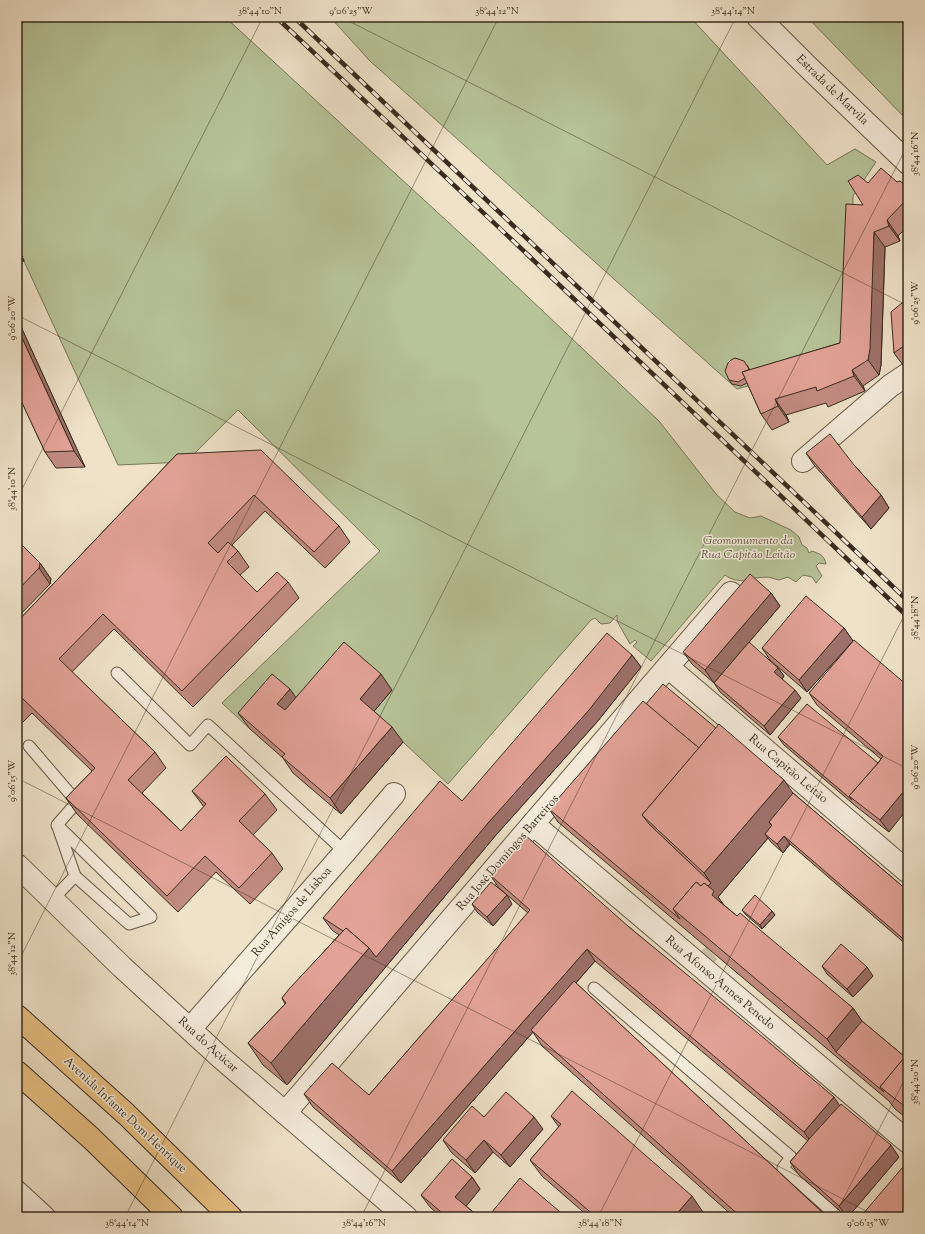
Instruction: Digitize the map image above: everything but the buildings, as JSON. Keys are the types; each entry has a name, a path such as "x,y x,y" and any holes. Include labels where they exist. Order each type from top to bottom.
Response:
{"main road":[{"name":"Avenida Infante Dom Henrique","path":"17,1016 126,1114 231,1217"},
{"path":"17,1072 176,1217"},
{"path":"149,1193 172,1217"}],"street":[{"name":"Estrada de Marvila","path":"758,17 908,163"},
{"path":"803,461 890,386 908,374"},
{"name":"Rua José Domingos Barreiros","path":"285,1113 731,593"},
{"name":"Rua Capitão Leitão","path":"668,667 908,872"},
{"name":"Rua Amigos de Lisboa","path":"190,1029 394,794"},
{"name":"Rua Afonso Annes Penedo","path":"533,824 908,1142"},
{"name":"Rua do Açúcar","path":"17,865 122,967 190,1029 402,1216"},
{"path":"17,1192 44,1217"}],"lane":[{"path":"117,673 190,745 208,725 345,852"},
{"path":"29,746 76,802 57,825"},
{"path":"57,825 151,918 129,924 75,876 57,825"},
{"path":"52,900 75,876"},
{"path":"594,988 791,1157 783,1168 838,1217"}],"green space":[{"name":"Geomonumento da Rua Capitão Leitão","path":"17,17 225,17 473,245 659,421 717,495 735,512 750,518 761,516 791,530 799,537 802,545 807,548 809,553 812,551 821,555 826,564 819,563 816,566 822,576 816,583 812,577 803,575 796,582 788,577 779,580 768,577 754,578 752,581 745,581 734,580 725,575 651,661 633,646 637,642 635,640 630,644 617,621 617,615 610,623 601,624 595,618 591,620 448,784 403,742 371,715 250,729 222,703 380,551 238,410 186,462 118,465 17,246"},
{"path":"330,17 690,17 827,165 855,149 876,162 853,196 851,359 737,389 370,61"},
{"path":"807,17 908,17 908,121"}],"tunnel":[{"path":"699,964 713,952 727,934"}],"railway":[{"path":"276,17 908,617"},
{"path":"294,17 908,601"}]}
